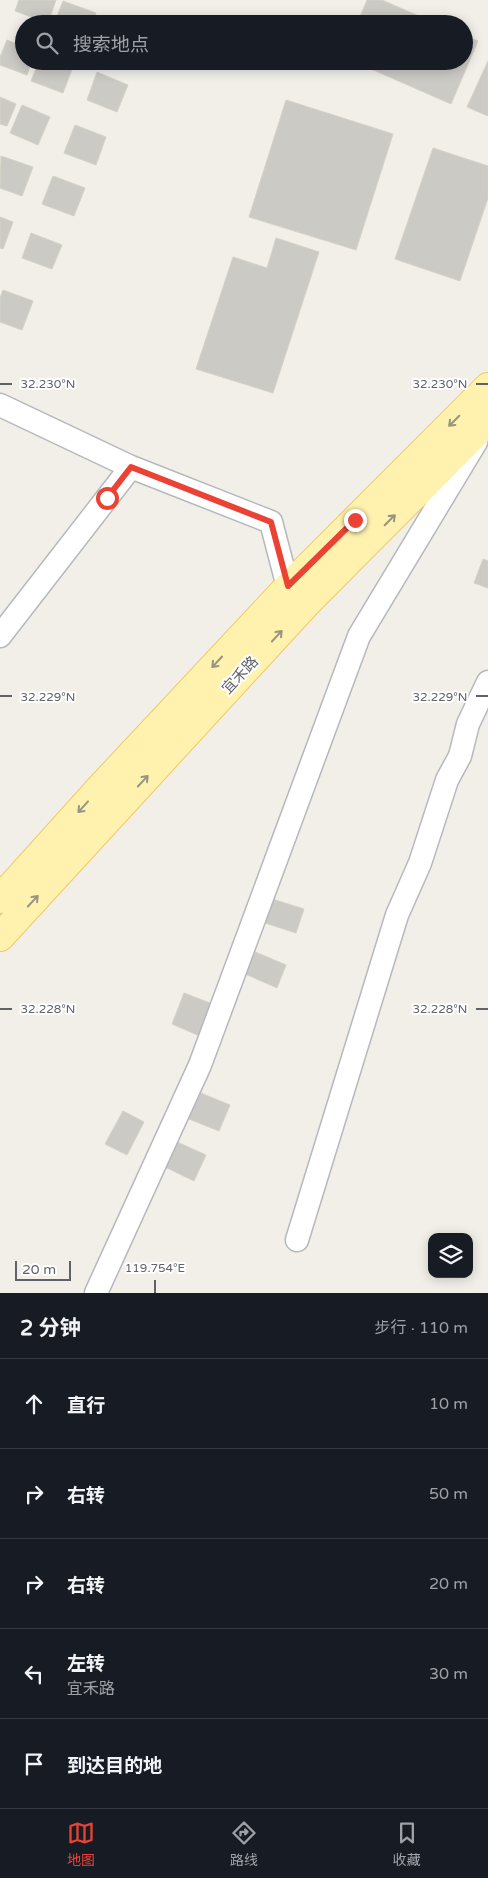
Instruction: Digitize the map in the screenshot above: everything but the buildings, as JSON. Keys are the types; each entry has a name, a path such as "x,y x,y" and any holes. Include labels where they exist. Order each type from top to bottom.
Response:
{"main road":[{"name":"宜禾路","path":"0,900 99,788 288,586 488,387"},
{"name":"宜禾路","path":"0,937 305,605 488,422"}],"street":[{"path":"0,405 131,467 271,522 288,586"},
{"path":"96,1293 200,1065 359,636 488,422"},
{"path":"0,636 131,467"},
{"path":"297,1240 397,915 420,863 447,780 460,756 468,724 488,682"}],"route":[{"path":"107,498 131,467 271,522 288,586 355,520"}]}
